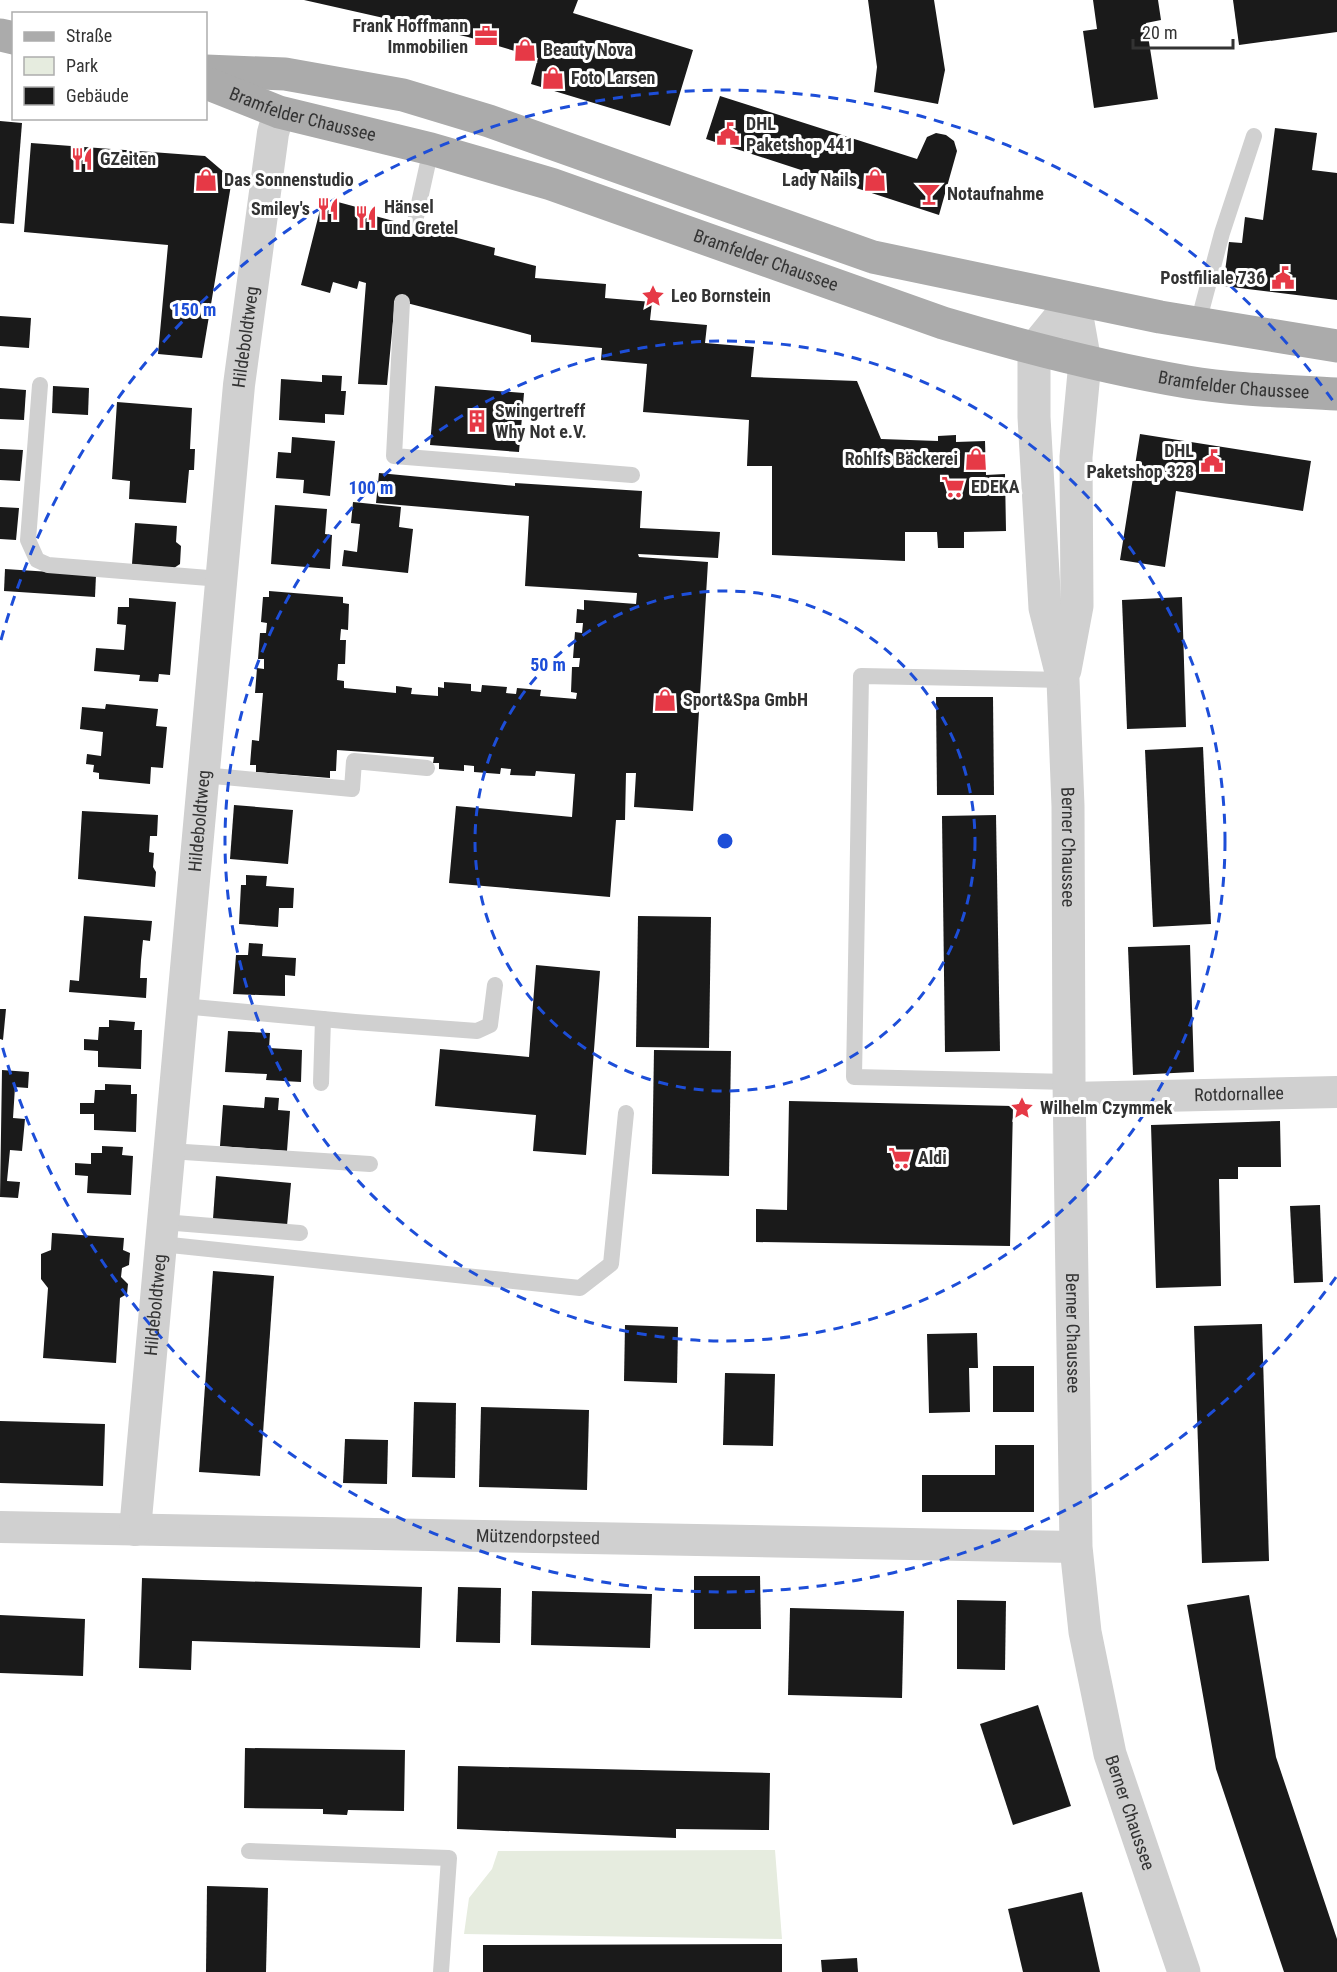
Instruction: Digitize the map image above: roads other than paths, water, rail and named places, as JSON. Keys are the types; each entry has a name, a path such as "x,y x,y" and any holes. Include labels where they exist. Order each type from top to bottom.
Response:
{"main road":[{"name":"Bramfelder Chaussee","path":"207,71 285,74 403,95 489,121 873,257 1074,300 1337,346"},
{"name":"Bramfelder Chaussee","path":"207,83 279,112 431,149 551,184 943,323 1035,349 1084,362 1189,382 1337,394"}],"street":[{"name":"Hildeboldtweg","path":"135,1530 239,385 273,133 279,112"},
{"path":"1035,349 1074,300"},
{"name":"Berner Chaussee","path":"1063,680 1077,606 1076,457 1084,362 1074,300"},
{"name":"Berner Chaussee","path":"1035,349 1034,417 1045,608 1063,680 1068,806 1069,1090 1076,1547 1085,1632 1110,1754 1184,1972"},
{"name":"Rotdornallee","path":"1069,1090 1337,1092"},
{"name":"Mützendorpsteed","path":"0,1527 1076,1547"}],"lane":[{"path":"1198,323 1222,233 1254,136"},
{"path":"414,226 431,149"},
{"path":"402,303 394,456 632,476"},
{"path":"40,386 28,540 37,560 48,565 221,579"},
{"path":"1063,680 861,676 854,1077 1069,1090"},
{"path":"203,775 352,789 354,761 428,768"},
{"path":"182,1006 477,1031 490,1025 495,985"},
{"path":"321,1083 323,1019"},
{"path":"162,1233 580,1288 611,1264 626,1113"},
{"path":"169,1151 370,1164"},
{"path":"162,1233 300,1233"},
{"path":"249,1851 449,1858 441,1972"}],"place":[{"name":"Frank Hoffmann Immobilien","path":"486,36"},
{"name":"Beauty Nova","path":"525,50"},
{"name":"Foto Larsen","path":"553,78"},
{"name":"DHL Paketshop 441","path":"728,134"},
{"name":"GZeiten","path":"82,159"},
{"name":"Das Sonnenstudio","path":"206,180"},
{"name":"Lady Nails","path":"875,180"},
{"name":"Notaufnahme","path":"929,194"},
{"name":"Smiley's","path":"328,209"},
{"name":"Hänsel und Gretel","path":"366,217"},
{"name":"Postfiliale 736","path":"1283,278"},
{"name":"Leo Bornstein","path":"653,296"},
{"name":"Swingertreff Why Not e.V.","path":"477,421"},
{"name":"Rohlfs Bäckerei","path":"976,459"},
{"name":"DHL Paketshop 328","path":"1212,461"},
{"name":"EDEKA","path":"953,487"},
{"name":"Sport&Spa GmbH","path":"665,700"},
{"name":"Wilhelm Czymmek","path":"1022,1108"},
{"name":"Aldi","path":"900,1158"}]}
